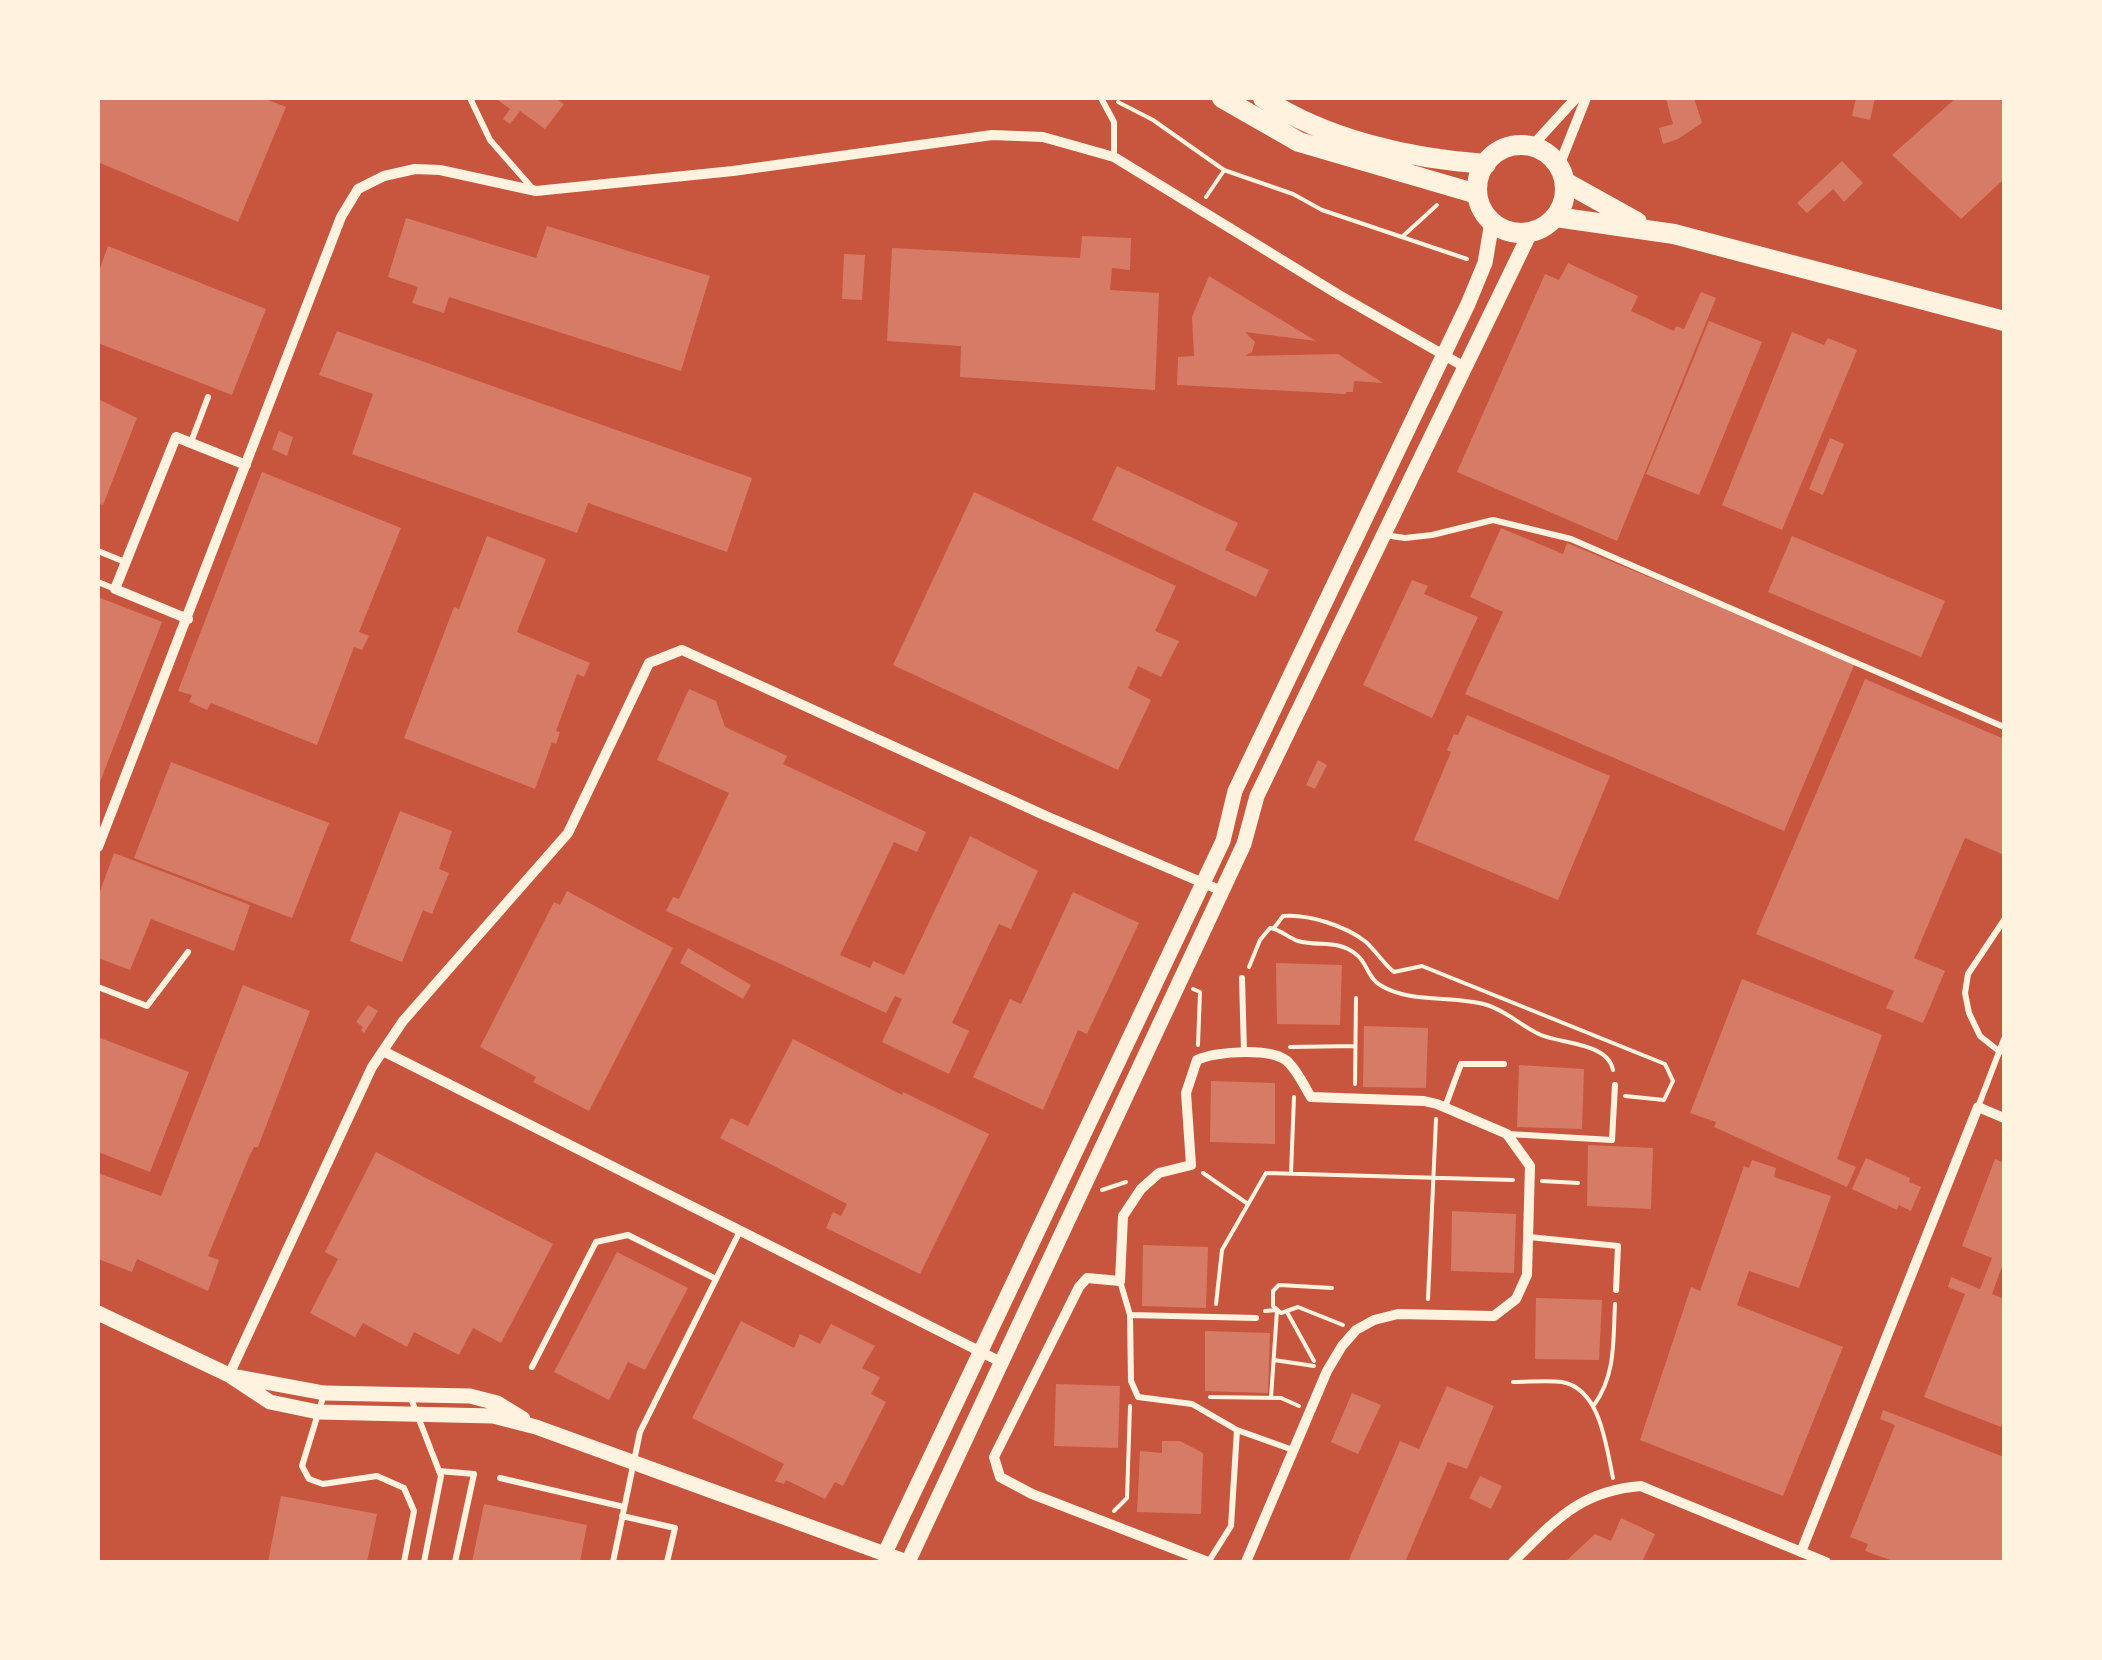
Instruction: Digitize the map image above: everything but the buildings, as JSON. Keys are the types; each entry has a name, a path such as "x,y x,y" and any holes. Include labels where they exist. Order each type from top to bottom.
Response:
{"main road":[{"path":"1222,98 1299,142 1477,194"},
{"path":"1264,98 1308,122 1346,136 1441,161 1486,164"},
{"path":"1562,174 1564,200 1556,217 1530,232 1510,232 1492,222 1482,209 1477,194 1478,178 1486,164 1498,152 1532,146 1548,154 1562,174 1648,228"},
{"path":"1556,217 1648,228 2004,321"}],"street":[{"path":"1532,146 1576,98"},
{"path":"1562,174 1586,98"},
{"path":"98,848 342,217 358,189 384,176 415,168 534,190 732,171 992,135 1043,138 1114,156 1198,210 1464,366"},
{"path":"896,1560 981,1352 1223,841 1235,790 1468,304 1484,266 1492,222"},
{"path":"896,1560 1002,1362 1244,844 1257,796 1530,232"},
{"path":"188,619 115,589 176,437 246,465"},
{"path":"229,1375 372,1067 403,1021 568,832 649,663 682,650 1222,892"},
{"path":"384,1050 1002,1362"},
{"path":"1208,1562 1032,1494 1000,1477 994,1457 1079,1288 1087,1278 1120,1281 1122,1216 1158,1173 1191,1165 1186,1093 1197,1060 1211,1053 1274,1054 1288,1062 1312,1097 1424,1101 1441,1106 1507,1134 1530,1166 1527,1274 1516,1299 1494,1316 1398,1314 1356,1330 1334,1359 1246,1562"},
{"path":"1801,1552 1978,1107 2004,1118"},
{"path":"98,1313 229,1375 270,1402 318,1412 493,1416 536,1426 896,1560"},
{"path":"229,1375 324,1393 484,1400 497,1403 536,1426"},
{"path":"1512,1562 1562,1514 1597,1493 1641,1486 1826,1562"}],"lane":[{"path":"470,98 490,140 534,190"},
{"path":"1101,98 1114,122 1114,156"},
{"path":"190,443 208,398"},
{"path":"1383,534 1406,538 1432,535 1493,520 1571,539 2004,727"},
{"path":"98,552 126,562"},
{"path":"98,582 115,589"},
{"path":"2000,1052 1980,1036 1969,1014 1966,993 1968,974 2004,920"},
{"path":"98,987 147,1006 188,952"},
{"path":"1242,978 1244,1054"},
{"path":"1978,1107 2004,1039"},
{"path":"1441,1106 1461,1064 1504,1064"},
{"path":"1507,1134 1612,1140 1615,1085"},
{"path":"613,1562 640,1432 740,1231"},
{"path":"532,1367 596,1242 628,1235 716,1279"},
{"path":"1529,1237 1618,1246 1616,1290"},
{"path":"1120,1281 1130,1315 1131,1381 1138,1396 1192,1404 1237,1430 1293,1450"},
{"path":"1130,1315 1256,1318"},
{"path":"324,1393 302,1466 309,1479 323,1484 377,1476 404,1488 414,1511 404,1562"},
{"path":"409,1394 441,1476 424,1562"},
{"path":"1208,1562 1231,1526 1237,1430"},
{"path":"438,1471 474,1474 455,1562"},
{"path":"500,1478 675,1528 667,1562"}],"path":[{"path":"1109,98 1153,120 1224,170 1293,194 1322,210 1484,266"},
{"path":"1198,210 1224,170"},
{"path":"1242,978 1255,958 1260,940 1283,916 1296,915 1349,930 1394,972 1422,966 1665,1064 1672,1081 1664,1100 1615,1095"},
{"path":"1274,928 1296,941 1340,944 1360,957 1379,985 1397,992 1482,1003 1554,1040 1602,1052 1612,1063 1615,1085"},
{"path":"1179,982 1200,992 1197,1060"},
{"path":"1354,1098 1356,998"},
{"path":"1274,1054 1296,1044 1355,1046"},
{"path":"1290,1174 1296,1072"},
{"path":"1428,1304 1441,1106"},
{"path":"1191,1165 1248,1204"},
{"path":"1214,1317 1222,1250 1266,1173 1578,1183"},
{"path":"1078,1198 1131,1180 1141,1189"},
{"path":"1271,1398 1277,1310 1272,1290 1279,1286 1332,1288"},
{"path":"1594,1405 1604,1390 1612,1362 1616,1290"},
{"path":"1277,1310 1288,1312 1298,1307 1356,1330"},
{"path":"1274,1360 1318,1367 1288,1312"},
{"path":"1513,1382 1565,1382 1594,1405 1615,1488"},
{"path":"1104,1522 1127,1498 1130,1406 1138,1396"},
{"path":"1192,1404 1212,1396 1281,1398 1310,1412"}]}
